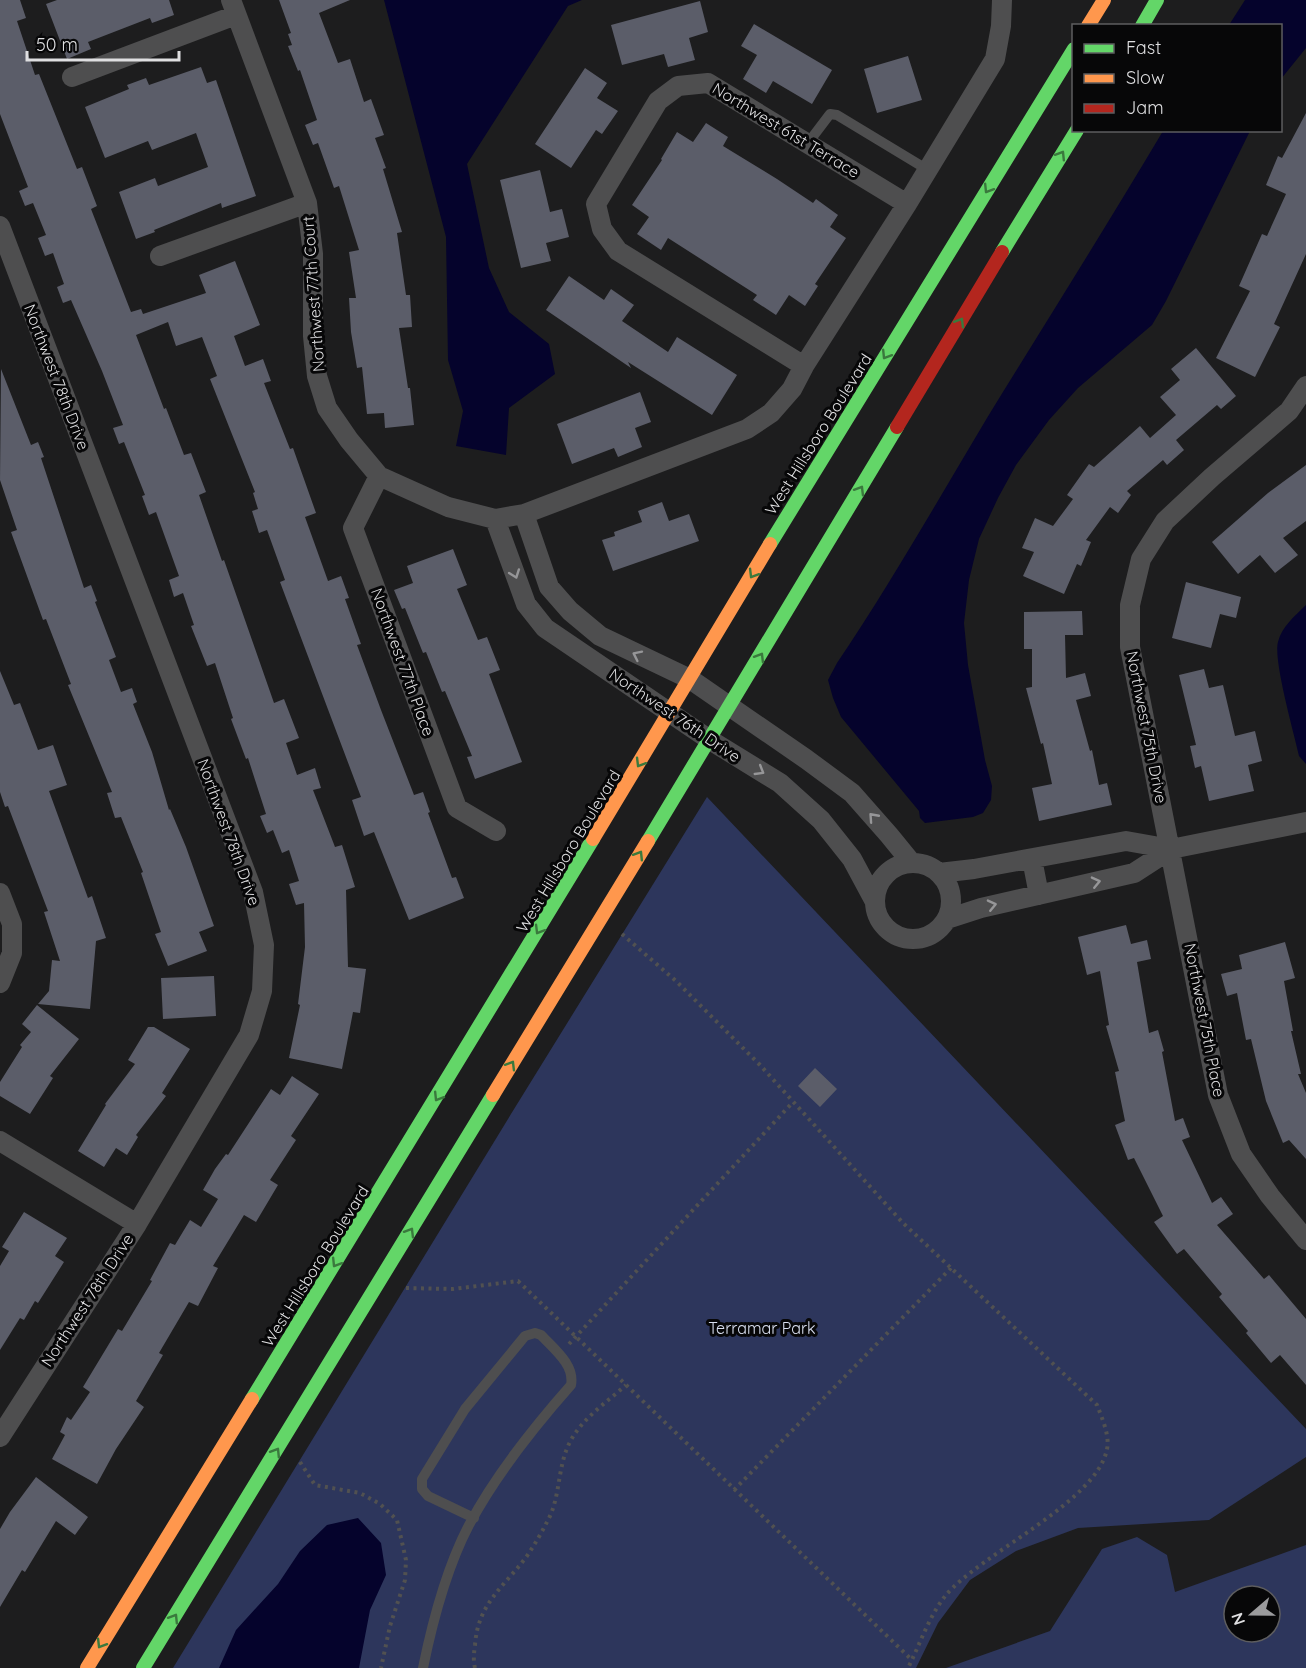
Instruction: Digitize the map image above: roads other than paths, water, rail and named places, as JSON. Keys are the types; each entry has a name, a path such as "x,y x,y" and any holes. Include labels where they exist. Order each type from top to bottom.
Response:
{"street":[{"path":"379,476 448,507 495,519 524,514 747,429 771,413 792,389 804,366 908,204 995,59 1001,26 1002,0"},
{"path":"1089,24 1104,0"},
{"path":"1143,24 1157,0"},
{"path":"72,77 234,8"},
{"name":"Northwest 77th Court","path":"234,8 307,203 313,254 313,336 317,376 327,408 349,440 379,476"},
{"name":"West Hillsboro Boulevard","path":"87,1668 468,1047 783,523 1072,52"},
{"name":"Northwest 61st Terrace","path":"804,366 618,251 602,229 596,204 658,101 678,86 708,82 908,204"},
{"path":"143,1668 710,740 1076,132"},
{"path":"160,256 307,203"},
{"name":"Northwest 78th Drive","path":"0,226 254,892 264,945 262,991 249,1035 136,1224 0,1437"},
{"name":"Northwest 75th Drive","path":"1171,849 1130,647 1130,604 1141,559 1165,521 1288,411 1306,386"},
{"name":"Northwest 77th Place","path":"379,476 353,528 457,808 496,831"},
{"name":"Northwest 76th Drive","path":"524,514 549,587 570,611 600,636 690,679 806,759 852,793 911,862"},
{"name":"Northwest 76th Drive","path":"495,519 526,604 545,628 710,740 780,783 820,820 852,859 874,900"},
{"path":"939,873 974,869 1126,841 1171,849 1306,822"},
{"path":"947,919 981,908 1134,873 1171,849"},
{"name":"Northwest 75th Place","path":"1171,849 1218,1095 1241,1154 1270,1196 1306,1240"},
{"path":"1032,859 1039,895"},
{"path":"911,862 930,867 939,873 951,894 951,907 947,919 939,929 928,936 916,939 903,938 892,933 882,924 876,913 874,900 881,879 889,870 911,862"},
{"path":"0,893 12,924 12,953 0,983"},
{"path":"0,1141 136,1224"}],"lane":[{"path":"808,143 830,114 837,115 928,170"},
{"path":"423,1668 440,1598 474,1518 503,1470 540,1420 571,1384 571,1369 541,1335 535,1333 525,1336 465,1408 422,1479 422,1489 428,1496 474,1518"}],"park label":[{"name":"Terramar Park","path":"762,1328"}]}
